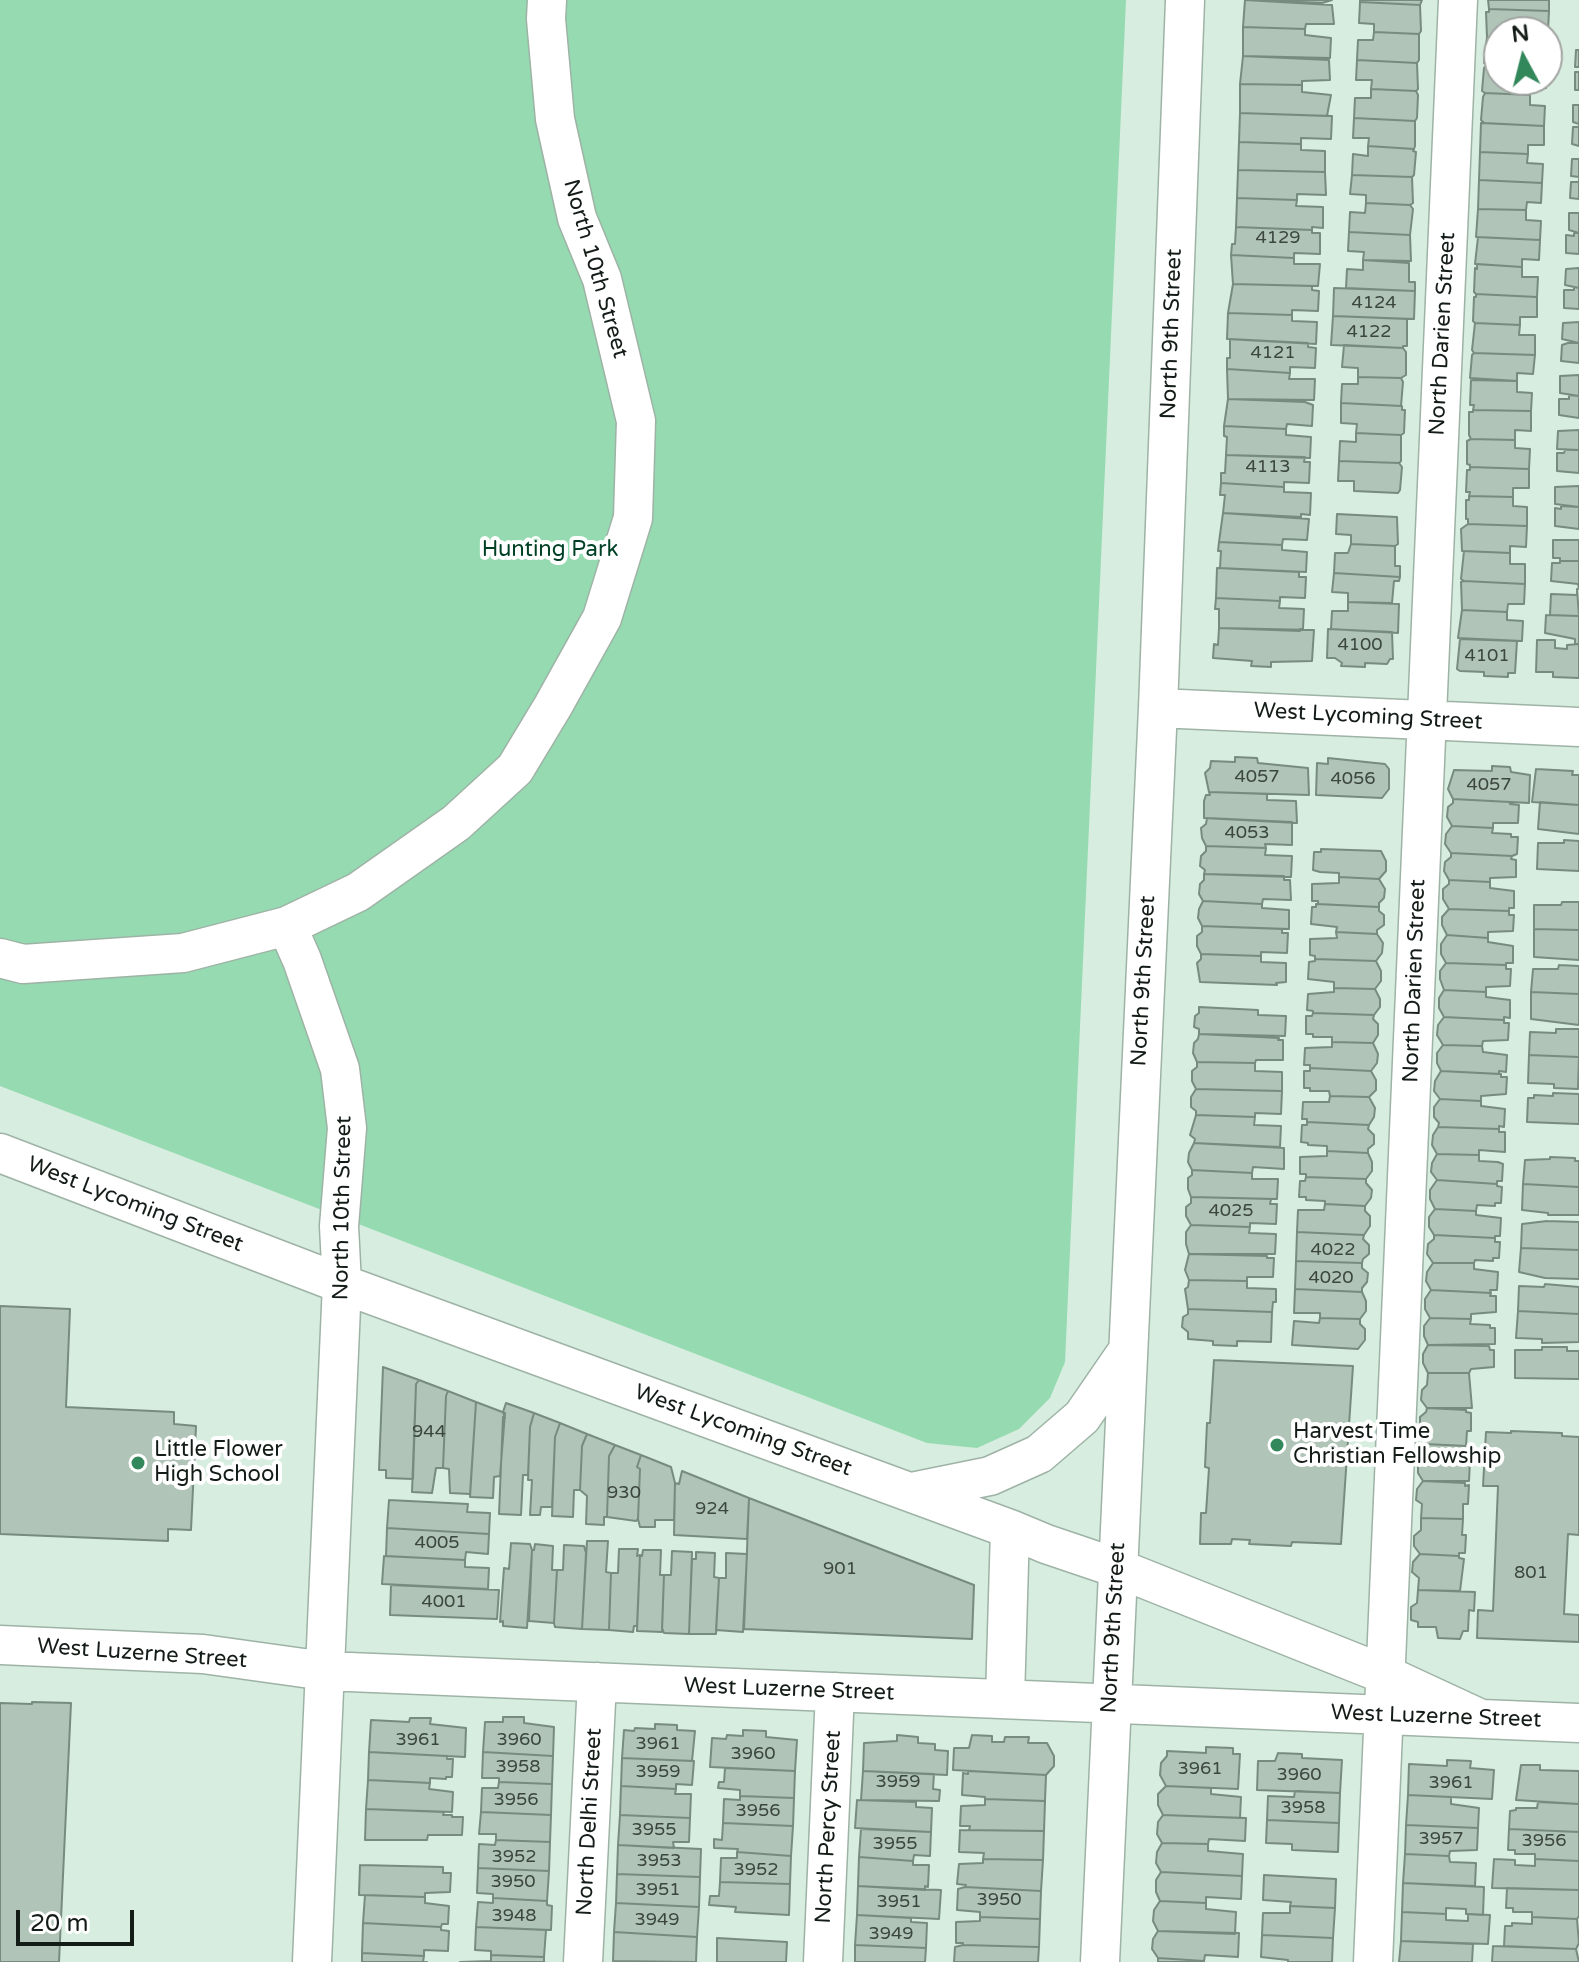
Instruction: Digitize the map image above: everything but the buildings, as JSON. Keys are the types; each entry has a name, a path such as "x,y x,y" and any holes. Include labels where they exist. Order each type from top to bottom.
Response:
{"street":[{"name":"North 10th Street","path":"312,1962 342,1284 339,1226 347,1128 340,1069 287,926 358,892 456,823 515,769 602,618 633,518 636,421 602,279 577,218 555,119 547,0"},
{"name":"North 9th Street","path":"1100,1962 1158,708 1185,0"},
{"name":"North Darien Street","path":"1373,1962 1458,0"},
{"name":"West Lycoming Street","path":"1158,708 1579,727"},
{"path":"0,958 23,964 183,953 287,926"},
{"name":"West Lycoming Street","path":"0,1153 342,1284 1117,1568 1386,1675 1481,1719"},
{"path":"910,1492 990,1476 1039,1454 1082,1417 1126,1353"},
{"path":"1005,1699 1010,1529"},
{"name":"West Luzerne Street","path":"0,1645 203,1654 325,1671 1579,1723"},
{"name":"North Delhi Street","path":"583,1962 597,1682"},
{"name":"North Percy Street","path":"823,1962 835,1692"}],"green space":[{"name":"Hunting Park","path":"0,0 1126,0 1065,1362 1050,1398 1019,1429 977,1448 927,1443 0,1086"}],"place":[{"name":"Harvest Time Christian Fellowship","path":"1277,1445"},
{"name":"Little Flower High School","path":"138,1463"}]}
